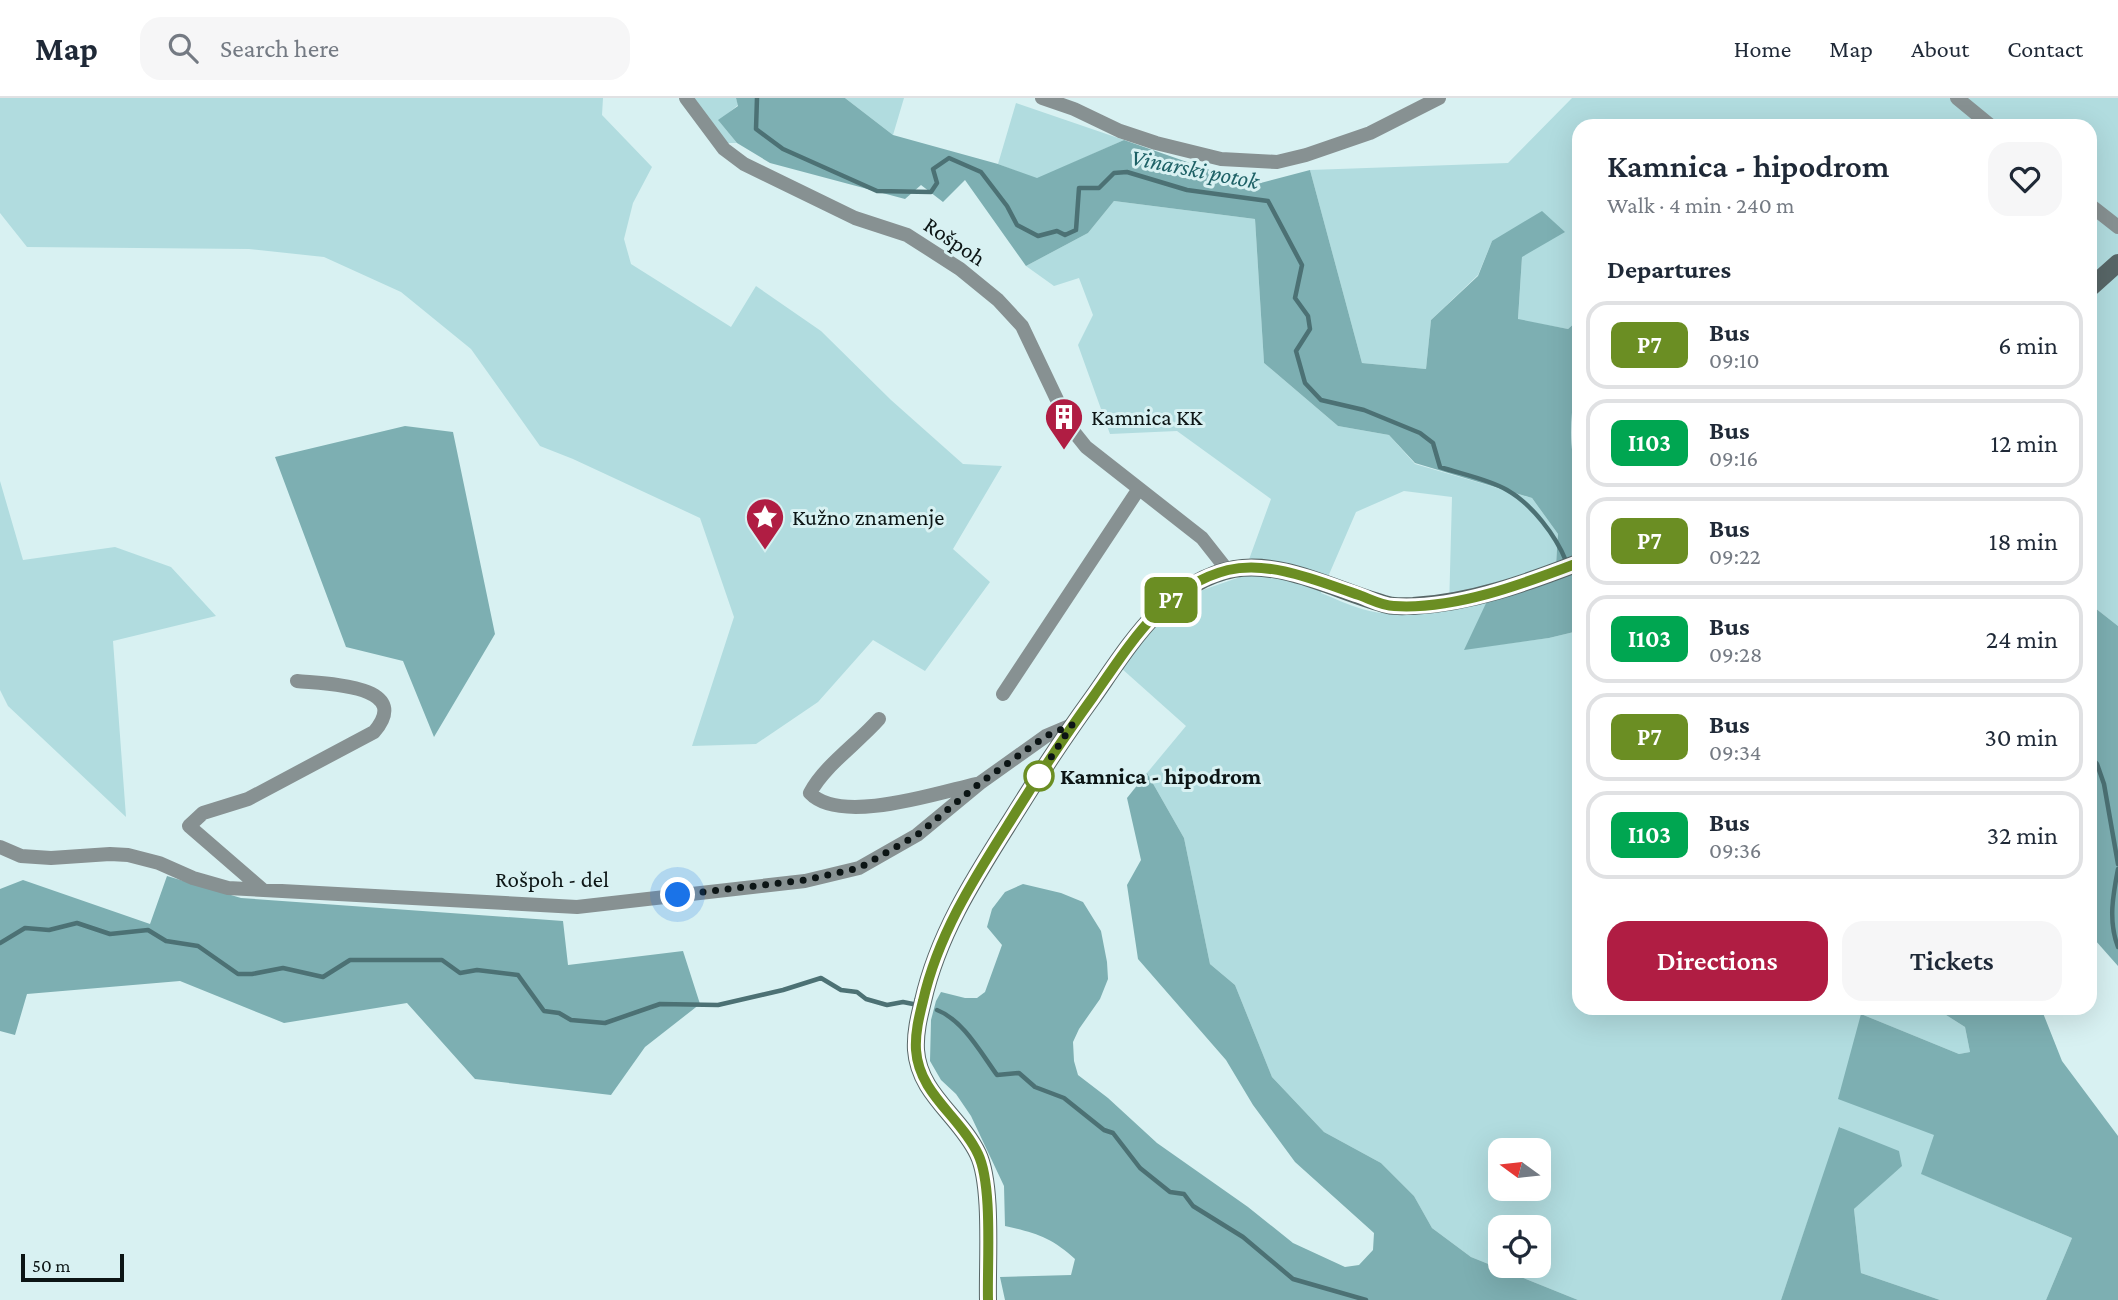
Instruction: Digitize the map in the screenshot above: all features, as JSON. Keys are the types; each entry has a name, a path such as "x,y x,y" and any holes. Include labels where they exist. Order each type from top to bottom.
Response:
{"street":[{"name":"Rošpoh","path":"686,98 724,149 744,164 855,218 906,235 968,275 998,300 1022,326 1070,427 1086,447 1100,461 1202,538 1228,570"},
{"path":"1042,98 1074,109 1119,131 1156,143 1221,159 1277,162 1370,134 1439,98"},
{"path":"1957,98 1982,119"},
{"path":"2097,210 2118,227"},
{"path":"2097,282 2118,263"},
{"path":"1003,694 1138,489"},
{"path":"988,1300 987,1221 984,1179 979,1156 927,1086 919,1069 916,1049 918,1021 926,987 943,938 968,889 1072,725 1154,615 1187,587 1228,570 1252,567 1304,577 1392,607 1436,604 1488,593 1572,565"},
{"path":"262,890 189,826 203,813 248,799 374,732 383,718 383,704 376,696 361,689 297,681"},
{"name":"Rošpoh - del","path":"879,719 815,783 810,793 816,800 857,807 898,802 980,783"},
{"name":"Rošpoh - del","path":"0,847 22,856 51,858 128,855 159,863 193,878 228,888 577,907 805,880 859,868 917,835 980,783 1046,736 1072,725"}],"shaded area":[{"path":"0,98 603,98 602,115 652,167 633,203 624,239 631,264 731,327 756,286 821,331 891,400 963,464 1002,466 953,549 990,582 925,671 873,640 818,702 756,744 692,746 734,617 700,518 540,446 471,349 401,292 324,257 249,249 27,247 0,213"},
{"path":"691,98 736,98 738,105 719,121 737,143 727,143"},
{"path":"736,98 845,98 893,135 998,164 1037,178 1124,140 1253,185 1310,170 1362,363 1426,369 1431,320 1478,276 1492,241 1542,211 1565,232 1522,257 1518,319 1568,329 1572,325 1572,632 1464,650 1488,599 1555,581 1558,534 1532,498 1415,463 1389,435 1338,426 1264,363 1255,219 1114,201 1088,233 1026,266 965,180 943,202 921,185 905,199 770,163 737,143 718,120 738,106"},
{"path":"845,98 904,98 893,135"},
{"path":"1572,98 2118,98 2118,626 2097,610 2097,119 1572,119 1572,325 1568,329 1518,320 1522,257 1492,241 1478,275 1431,320 1426,369 1362,363 1310,170 1508,163"},
{"path":"1016,103 1124,140 1037,179 998,164"},
{"path":"1114,201 1255,219 1264,363 1338,426 1389,435 1415,464 1532,498 1558,534 1555,581 1465,649 1572,632 1572,1015 1862,1015 1935,1136 1922,1174 2072,1238 2046,1300 1940,1300 1861,1273 1854,1209 1901,1166 1840,1127 1781,1300 1578,1300 1523,1278 1551,1278 1551,1215 1488,1215 1488,1264 1471,1257 1432,1228 1414,1196 1381,1163 1324,1132 1272,1077 1235,985 1210,964 1184,838 1147,773 1186,726 1121,668 1153,619 1194,593 1243,576 1271,499 1177,431 1110,434 1078,345 1093,315 1079,278 1054,286 1026,266 1088,233","holes":["1404,491 1452,497 1449,609 1405,613 1372,612 1321,593 1356,512"]},
{"path":"405,426 453,432 495,634 434,737 403,661 346,647 275,457"},
{"path":"0,481 23,560 115,547 171,567 216,616 113,641 126,817 8,706 0,690"},
{"path":"2097,610 2118,626 2118,966 2097,942"},
{"path":"1147,773 1184,838 1210,964 1235,985 1272,1077 1324,1132 1381,1163 1414,1196 1432,1228 1471,1257 1488,1264 1488,1278 1523,1278 1578,1300 1005,1300 1000,1277 1071,1275 1075,1259 1043,1237 1005,1226 1004,1186 971,1116 956,1094 941,1080 930,1061 931,1020 941,992 977,998 985,992 1002,945 987,927 992,909 1005,892 1023,884 1061,893 1083,902 1101,931 1108,979 1100,999 1073,1042 1078,1075 1108,1098 1157,1143 1248,1207 1293,1243 1345,1267 1359,1265 1373,1250 1374,1233 1295,1162 1253,1105 1226,1060 1138,959 1127,885 1141,860 1127,798"},
{"path":"167,876 241,898 563,921 568,965 683,951 700,1004 645,1047 611,1095 475,1079 407,1003 284,1023 180,981 27,994 15,1035 0,1031 0,889 23,880 150,924"},
{"path":"1861,1015 1959,1054 1970,1052 1965,1027 1946,1015 2044,1015 2062,1061 2118,1136 2118,1300 2046,1300 2072,1238 1921,1174 1934,1135 1838,1099"},
{"path":"1863,1015 1946,1015 1965,1027 1970,1052 1959,1054"},
{"path":"1839,1127 1899,1151 1902,1166 1854,1209 1861,1273 1940,1300 1781,1300"}],"waterway":[{"name":"Vinarski potok","path":"757,98 756,129 783,149 877,191 931,192 937,183 933,169 949,158 981,172 1007,206 1017,225 1038,236 1057,231 1065,235 1076,230 1079,188 1099,188 1114,173 1127,172 1187,190 1268,201 1302,265 1295,298 1308,316 1310,329 1296,351 1305,383 1321,400 1364,410 1420,433 1433,443 1440,467 1491,483 1516,496 1542,521 1566,561"},
{"name":"Vinarski potok","path":"2097,764 2104,784 2118,864"},
{"name":"Vinarski potok","path":"2118,869 2112,918 2118,947"},
{"path":"0,943 25,928 49,930 77,923 110,934 148,930 166,941 198,946 238,974 283,968 323,977 350,960 442,960 460,973 477,970 518,975 544,1011 559,1013 571,1020 605,1023 660,1004 718,1005 821,978 841,990 857,992 866,999 887,1005 903,1002 918,1005"},
{"path":"937,1010 963,1029 997,1075 1019,1073 1035,1087 1064,1098 1104,1130 1113,1133 1140,1168 1170,1192 1184,1194 1193,1206 1243,1237 1293,1279 1366,1300"}],"bus line":[{"name":"P7","path":"988,1300 987,1221 984,1179 979,1156 972,1143 927,1086 919,1069 916,1032 926,987 943,938 968,889 1069,730 1154,615 1187,587 1208,577 1239,568 1261,568 1304,577 1392,607 1436,604 1488,593 1572,565"}],"place":[{"name":"Kamnica KK","path":"1064,451"},
{"name":"Kužno znamenje","path":"765,551"},
{"name":"Kamnica - hipodrom","path":"1039,776"}],"route":[{"path":"678,895 805,880 859,868 917,835 980,783 1046,736 1072,725 1039,776"}]}
